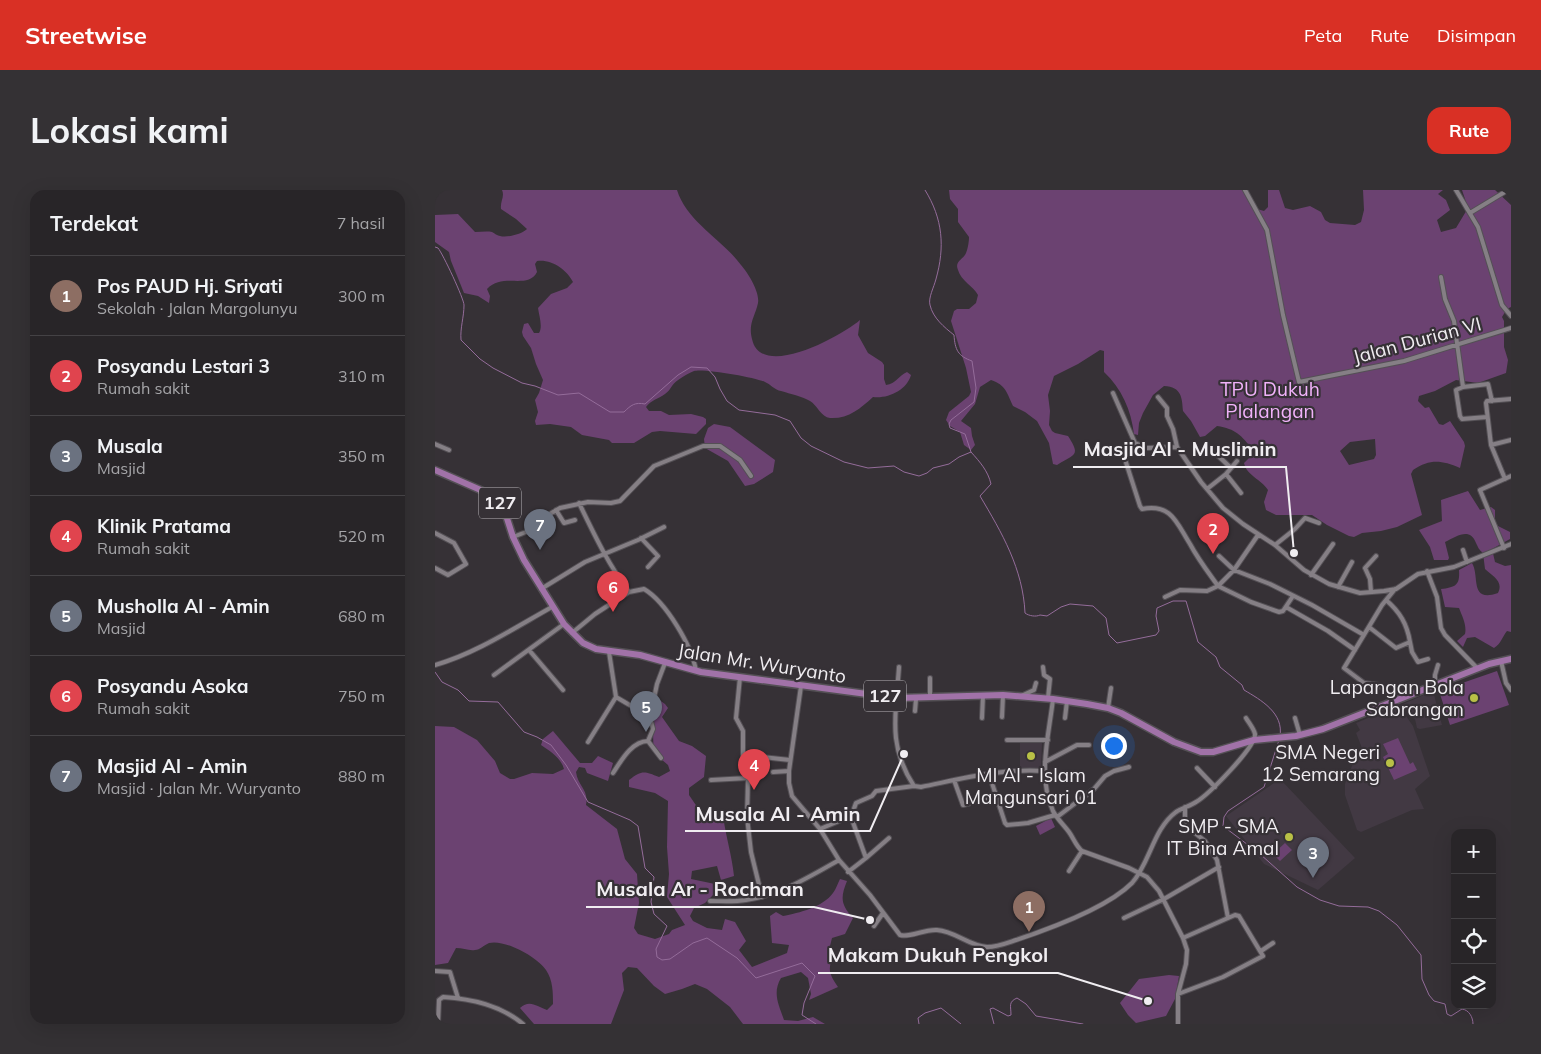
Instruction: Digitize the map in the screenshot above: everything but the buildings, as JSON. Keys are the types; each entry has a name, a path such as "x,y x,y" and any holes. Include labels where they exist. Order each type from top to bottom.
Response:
{"main road":[{"name":"Jalan Mr. Wuryanto","path":"435,470 492,495 503,506 513,537 541,589 563,624 572,633 588,645 609,652 640,655 696,671 897,698 916,699 1003,695 1067,701 1108,708 1174,742 1201,752 1213,752 1254,740 1300,735 1340,722 1478,668 1511,659"}],"street":[{"name":"Jalan Durian VI","path":"1245,190 1267,230 1283,315 1299,382 1404,362 1511,328"},
{"path":"1456,190 1478,227 1502,305 1511,316"},
{"path":"1470,213 1508,190"},
{"path":"1441,277 1445,299 1454,321 1463,387"},
{"path":"1487,417 1462,419 1460,417 1456,390 1463,387 1488,384 1491,401"},
{"path":"1113,393 1135,443"},
{"path":"1158,397 1167,408 1167,418 1173,429 1177,447 1223,508 1258,535 1275,545 1311,575 1338,587 1360,593 1396,589"},
{"path":"1505,479 1490,442 1486,403 1511,399"},
{"path":"1490,442 1511,440"},
{"path":"1177,447 1147,448 1135,443 1124,447 1122,450 1142,509 1153,507 1176,519 1189,544 1217,586 1251,602 1279,612 1283,611 1293,596"},
{"path":"435,444 449,450"},
{"path":"513,537 526,532 556,510 579,503 611,503 620,501 655,466 703,446 720,446 740,460 751,476"},
{"path":"1213,451 1231,468"},
{"path":"1207,489 1226,474 1237,461"},
{"path":"1226,474 1241,493"},
{"path":"1504,548 1480,490 1511,476"},
{"path":"579,503 604,555 629,592"},
{"path":"556,510 564,523 575,520"},
{"path":"1275,545 1305,518 1319,523"},
{"path":"541,589 585,562 664,527"},
{"path":"435,533 454,543 466,563 465,566 448,575 435,568"},
{"path":"1165,597 1179,590 1207,591 1217,586 1234,570 1258,535"},
{"path":"641,538 658,556 648,567"},
{"path":"1311,575 1333,544"},
{"path":"1394,700 1379,685 1364,683 1344,668 1386,600 1396,589 1417,574 1454,567 1511,544"},
{"path":"1463,550 1467,562"},
{"path":"1219,556 1234,570 1270,584 1329,614 1364,635"},
{"path":"1371,592 1370,579 1365,568 1376,556"},
{"path":"1338,587 1352,562"},
{"path":"1427,572 1437,597 1441,628 1445,635 1478,668"},
{"path":"572,633 595,614 629,592 645,589 653,596 683,636 691,651 696,671"},
{"path":"1386,600 1396,609 1404,621 1412,652 1418,662 1428,659"},
{"path":"435,665 451,661 466,654 553,607"},
{"path":"1286,607 1328,630 1355,650"},
{"path":"494,675 563,624"},
{"path":"1369,627 1396,648 1410,642"},
{"path":"529,650 563,690"},
{"path":"588,742 616,697 609,652"},
{"path":"1501,661 1506,683 1511,690"},
{"path":"648,740 653,729 650,717 657,684 665,663"},
{"path":"1435,685 1438,665"},
{"path":"899,667 894,725 898,753 905,771 914,786"},
{"path":"1043,668 1044,675 1049,679 1051,699 1048,740 1043,771 1050,803 1056,816 1069,832 1077,847 1082,851 1124,866 1147,878 1164,899 1187,950 1187,958 1178,994 1178,1024"},
{"path":"740,677 736,718 743,731 743,755 748,778 747,817 751,852 762,897"},
{"path":"930,678 930,698"},
{"path":"1021,696 1034,690 1036,683"},
{"path":"801,686 789,771 792,796 820,829 848,872 870,895 897,932 904,936 921,931 938,930 954,934 977,945 994,946 1047,929 1090,909 1131,884 1139,874 1150,849 1166,822 1176,812 1197,802 1215,787 1233,768 1254,740 1255,734 1246,718"},
{"path":"1108,708 1111,688"},
{"path":"982,718 983,695"},
{"path":"1002,717 1003,695"},
{"path":"616,697 650,717"},
{"path":"915,711 916,699"},
{"path":"1065,718 1067,701"},
{"path":"1295,718 1300,735"},
{"path":"613,774 625,755 640,742 648,740"},
{"path":"648,740 661,758"},
{"path":"1007,740 1048,740"},
{"path":"1045,762 1077,745 1089,744"},
{"path":"743,755 790,760"},
{"path":"989,774 1007,826 1056,816 1094,789 1105,776 1129,767"},
{"path":"1197,768 1215,787"},
{"path":"866,858 851,817 856,803 872,796 877,790 921,787 1023,769 1043,771"},
{"path":"773,772 789,771"},
{"path":"711,780 748,778"},
{"path":"953,780 963,805 996,796"},
{"path":"1185,807 1185,825 1211,848 1219,867 1228,918"},
{"path":"820,829 851,817"},
{"path":"848,872 889,838"},
{"path":"1069,871 1082,851"},
{"path":"710,901 737,902 762,897 797,883 839,860"},
{"path":"1124,918 1164,899 1219,867"},
{"path":"874,926 883,913"},
{"path":"1178,994 1223,977 1263,958 1261,951 1241,918 1235,915 1183,938"},
{"path":"1261,951 1273,944"},
{"path":"435,971 450,972 458,998"},
{"path":"438,1024 440,998 458,998 480,1002 499,1009 523,1024"}],"shaded area":[{"path":"1433,691 1442,725 1417,728 1415,719 1411,717 1410,710 1405,711 1403,704"},
{"name":"SMA Negeri 12 Semarang","path":"1397,706 1400,715 1406,716 1413,726 1430,776 1415,789 1424,809 1412,810 1361,832 1357,830 1345,795 1345,784 1355,758 1362,748 1356,733 1360,730 1356,723"},
{"name":"MI Al - Islam Mangunsari 01","path":"1020,742 1042,743 1041,769 1020,768"},
{"name":"SMP - SMA IT Bina Amal","path":"1280,779 1355,858 1318,890 1264,864 1226,816"}],"green space":[{"path":"502,190 677,190 689,212 744,268 753,283 758,303 751,324 751,333 752,339 759,351 770,356 803,351 821,344 860,320 858,335 868,353 884,365 886,385 907,372 911,375 909,380 901,389 891,395 873,397 848,415 830,418 824,415 810,401 779,390 765,382 729,373 699,370 679,379 666,393 646,407 649,411 661,411 669,415 691,414 703,417 706,419 706,424 696,434 660,431 652,432 634,443 612,443 609,440 582,435 571,427 550,424 536,425 535,421 538,412 535,400 543,380 531,348 523,336 524,324 528,323 534,333 539,333 541,324 538,308 551,294 567,288 573,282 567,273 558,266 548,262 537,261 535,264 537,272 528,280 500,282 493,284 487,289 490,296 489,303 478,296 464,293 449,252 435,242 435,215 458,214 475,232 492,232 499,236 506,236 525,231 527,229 501,209"},
{"name":"TPU Dukuh Plalangan","path":"949,190 1243,190 1257,209 1264,211 1268,207 1268,190 1279,190 1285,208 1293,210 1310,206 1321,212 1325,220 1330,223 1355,225 1361,222 1364,210 1363,190 1443,190 1438,194 1446,200 1450,210 1437,220 1441,232 1456,228 1468,208 1462,190 1495,190 1511,205 1511,307 1507,309 1502,317 1504,321 1504,347 1508,360 1506,373 1478,383 1456,380 1435,391 1419,396 1418,401 1425,408 1429,407 1439,424 1443,425 1450,421 1464,442 1465,446 1460,468 1441,462 1430,462 1419,466 1411,474 1422,515 1397,527 1362,533 1354,537 1327,525 1312,515 1276,515 1266,510 1264,502 1268,490 1248,471 1244,463 1250,457 1253,450 1238,433 1224,427 1217,426 1205,436 1200,437 1183,411 1180,394 1174,388 1164,386 1153,395 1139,423 1138,435 1134,434 1125,400 1116,385 1104,372 1104,351 1100,350 1054,376 1048,395 1049,425 1055,433 1068,436 1075,451 1072,456 1057,465 1053,464 1049,443 1037,421 1013,406 1003,387 991,380 980,387 975,404 961,421 971,428 975,445 971,450 964,445 960,432 950,426 946,420 949,412 969,396 971,392 966,368 951,321 954,311 957,309 969,309 976,303 978,295 962,277 957,267 958,262 966,253 969,237 958,222 958,209 950,199","holes":["1375,439 1376,455 1374,459 1349,465 1340,451 1350,442"]},
{"path":"714,424 730,427 775,460 773,472 754,484 745,486 728,461 705,448 704,439 708,428"},
{"path":"1468,491 1480,510 1491,507 1495,510 1495,521 1498,526 1510,532 1510,539 1492,549 1495,562 1505,566 1511,565 1511,632 1507,631 1494,648 1475,637 1467,638 1463,647 1457,641 1465,634 1464,621 1459,608 1445,607 1441,589 1454,586 1459,579 1459,570 1472,563 1479,591 1489,595 1498,593 1498,582 1485,569 1483,553 1470,535 1463,534 1445,542 1448,560 1434,560 1430,547 1419,530 1442,521 1441,500"},
{"name":"Lapangan Bola Sabrangan","path":"1497,671 1509,705 1450,725 1439,691"},
{"path":"658,699 668,708 662,717 679,741 692,746 706,756 704,777 689,788 689,795 704,817 723,816 733,869 734,876 721,880 717,866 692,871 691,879 715,884 717,891 705,903 694,908 690,916 693,921 707,928 722,930 725,919 735,922 746,941 739,950 752,967 787,953 789,945 772,943 770,916 776,912 783,916 789,915 817,906 829,898 840,879 847,881 843,892 843,901 853,918 845,934 832,938 830,946 833,957 830,972 838,987 809,1000 811,994 808,978 801,972 781,978 777,989 778,1004 784,1020 798,1021 813,1017 825,1024 743,1024 730,1007 707,989 695,984 665,994 654,986 637,968 628,967 622,973 624,990 611,1024 534,1024 520,1008 527,1004 533,1004 547,1010 553,1004 553,991 550,978 542,965 520,950 496,942 489,943 477,950 456,948 448,963 435,965 435,726 454,727 477,740 495,761 500,773 510,779 532,773 553,774 564,769 558,758 541,745 543,739 553,731 580,763 592,763 598,756 613,763 608,781 587,773 585,768 579,767 576,772 585,791 586,805 617,829 625,859 637,874 639,903 634,928 638,934 655,939 685,925 667,897 669,874 667,847 668,801 655,793 629,787 629,780 637,774 643,772 659,777 670,771 668,765 654,753 655,700"},
{"path":"1398,738 1410,764 1413,762 1417,770 1394,780 1383,757 1388,754 1383,744"},
{"path":"1051,818 1055,827 1040,835 1036,826"},
{"path":"1285,843 1292,850 1280,861 1273,854"},
{"path":"1169,975 1179,976 1175,999 1166,1016 1136,1023 1120,1003 1139,979"}],"waterway":[{"path":"925,190 936,212 941,233 941,256 930,296 931,310 936,318 954,335 955,345 960,355 972,361 976,388 974,402 951,420 949,424 950,428 965,434 971,452"},
{"path":"435,247 438,248 444,259 463,301 461,340 480,359 522,383 558,395 579,393 610,412 624,412 638,403 645,404 678,375 691,367 707,368 715,377 727,401 739,410 775,415 790,421 801,438 811,446 844,462 868,468 894,466 904,472 919,476 933,468 949,464 971,452 990,479 991,484 980,496 1016,566 1025,613 1033,616 1047,616 1061,607 1070,604 1093,606 1106,618 1109,635 1117,643 1156,635 1159,631 1156,616 1157,608 1173,601 1186,601 1198,642 1216,657 1220,667 1242,685 1244,690 1270,708 1278,721 1280,736"},
{"path":"435,672 442,682 458,690 469,701 498,702 524,732 551,745 566,765 588,802 630,820 638,826 645,868 654,877 651,902 654,914 667,926 656,949 657,957 662,960 670,959 693,943 707,938 737,958 756,978 802,963 815,976 804,1003 802,1015 816,1024"},
{"path":"1279,740 1264,787 1228,811 1224,817 1223,826 1260,854 1297,887 1320,900 1339,906 1368,907 1379,911 1397,925 1421,955 1422,979 1429,995 1434,1001 1445,1004 1447,1014 1451,1016 1462,1009 1469,1012 1473,1024"},
{"path":"994,1024 990,1009 993,1008 1008,1016 1011,1015 1011,1003 1017,998 1026,1004 1036,1016 1083,1024"},
{"path":"919,1024 918,1018 925,1013 941,1008 961,1024"}],"place":[{"name":"Masjid Al - Amin","path":"540,550"},
{"name":"Masjid Al - Muslimin","path":"1294,553"},
{"name":"Posyandu Lestari 3","path":"1213,554"},
{"name":"Posyandu Asoka","path":"613,612"},
{"name":"Lapangan Bola Sabrangan","path":"1474,698"},
{"name":"Musholla Al - Amin","path":"646,732"},
{"name":"Musala Al - Amin","path":"904,754"},
{"name":"MI Al - Islam Mangunsari 01","path":"1031,756"},
{"name":"SMA Negeri 12 Semarang","path":"1390,763"},
{"name":"Klinik Pratama","path":"754,790"},
{"name":"SMP - SMA IT Bina Amal","path":"1289,837"},
{"name":"Musala","path":"1313,878"},
{"name":"Musala Ar - Rochman","path":"870,920"},
{"name":"Pos PAUD Hj. Sriyati","path":"1029,932"},
{"name":"Makam Dukuh Pengkol","path":"1148,1001"}]}
